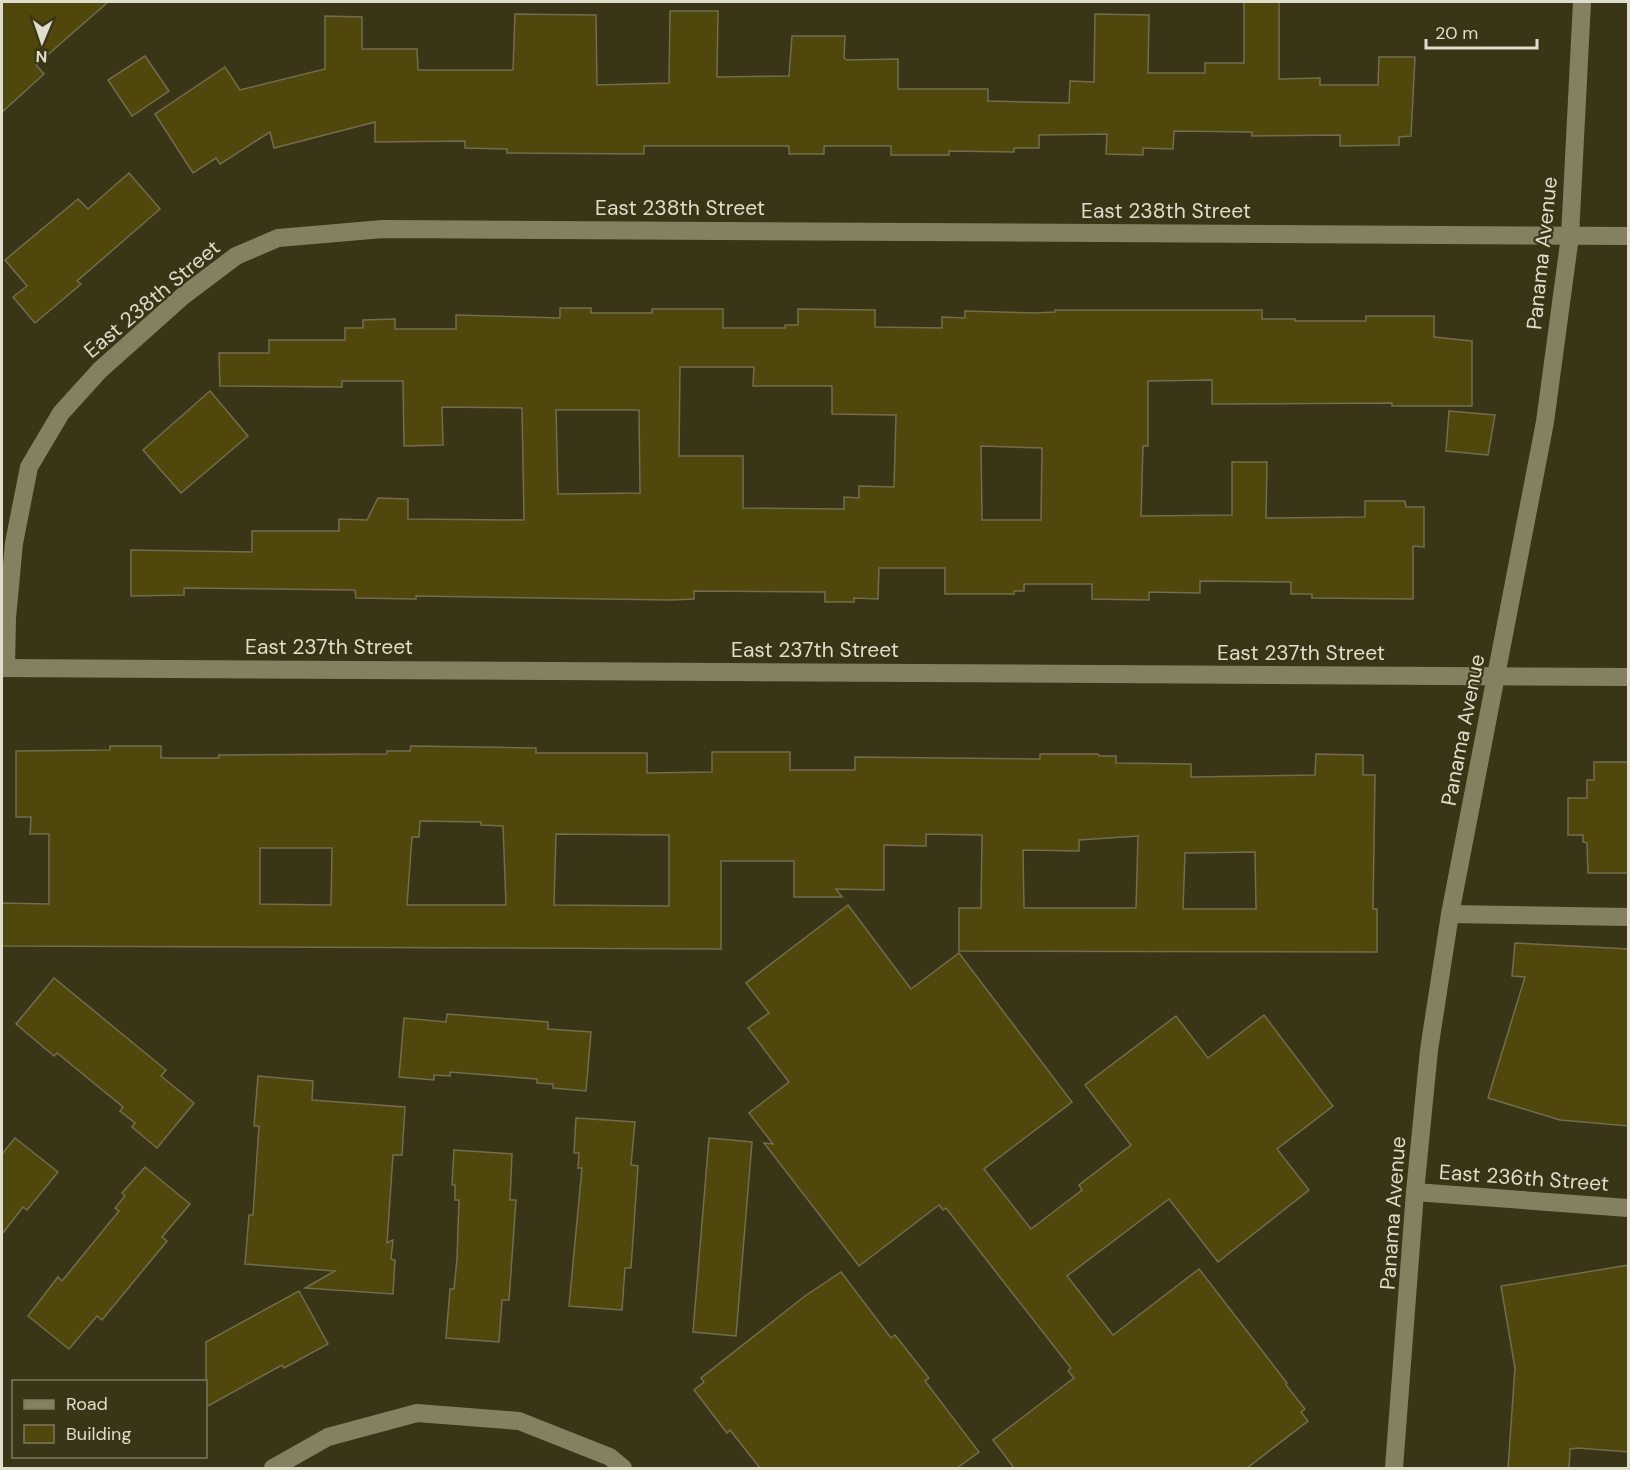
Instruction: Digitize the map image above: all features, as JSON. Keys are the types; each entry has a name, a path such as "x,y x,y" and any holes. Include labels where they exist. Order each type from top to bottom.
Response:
{"street":[{"name":"Panama Avenue","path":"1394,1468 1415,1192 1430,1050 1450,914 1545,422 1570,236 1582,2"},
{"name":"East 238th Street","path":"4,668 14,543 29,467 61,413 100,370 183,296 236,256 278,238 383,229 1629,236"},
{"name":"East 237th Street","path":"4,668 1629,677"},
{"path":"1450,914 1629,917"},
{"name":"East 236th Street","path":"1415,1192 1629,1208"},
{"path":"273,1468 328,1437 417,1413 519,1421 617,1463"}],"building":[{"path":"2,2 108,2 36,65 44,74 2,112"},
{"path":"1244,2 1279,2 1279,79 1320,78 1320,85 1378,85 1379,57 1415,57 1411,136 1399,137 1399,145 1340,146 1340,135 1252,136 1252,132 1174,131 1173,149 1143,148 1143,155 1106,154 1107,134 1039,135 1039,148 1014,148 1014,152 949,151 949,155 891,155 891,146 824,146 824,154 789,154 789,146 644,146 644,154 507,153 507,149 465,148 465,141 375,142 375,122 274,148 270,132 220,164 216,158 193,173 155,114 225,67 240,90 325,69 325,16 362,17 362,49 417,49 418,70 513,70 515,14 596,15 597,85 669,83 670,11 718,11 717,77 789,76 792,36 845,36 844,58 847,60 898,59 898,89 988,89 988,101 1069,103 1070,81 1094,82 1095,14 1149,15 1148,73 1205,73 1205,63 1244,63"},
{"path":"145,56 169,91 132,116 108,80"},
{"path":"129,173 160,209 77,281 81,284 35,323 13,297 27,286 5,260 78,199 88,209"},
{"path":"560,308 591,308 591,313 652,313 652,309 723,309 723,328 785,328 785,325 798,325 798,309 875,310 875,327 942,328 942,317 965,318 965,311 1034,313 1055,312 1055,310 1262,310 1262,319 1295,319 1295,321 1366,321 1366,316 1434,316 1434,337 1472,341 1472,406 1392,406 1392,403 1212,404 1212,380 1148,381 1148,446 1143,446 1141,516 1232,515 1232,462 1267,462 1266,518 1365,517 1365,501 1405,501 1406,507 1424,507 1424,547 1413,546 1413,599 1312,598 1312,594 1291,594 1291,582 1200,581 1200,593 1149,592 1149,600 1092,599 1092,584 1024,584 1024,591 1014,591 1014,594 945,594 945,568 879,568 878,599 854,598 854,602 825,602 825,592 694,591 694,599 671,600 416,596 416,599 356,598 355,590 184,588 184,595 131,596 131,550 252,552 252,531 339,531 339,519 367,520 378,498 408,499 408,519 524,520 522,408 442,407 443,445 404,446 403,381 342,381 342,387 220,386 219,353 269,353 269,340 345,340 345,328 363,328 363,320 395,319 395,329 456,329 456,315 560,318","holes":["680,367 754,367 753,386 832,386 832,414 896,415 894,487 859,486 859,498 844,497 844,509 743,508 743,456 679,456","556,410 639,410 640,493 558,494","981,446 1042,448 1041,520 982,520"]},
{"path":"210,391 248,436 181,493 143,450"},
{"path":"1449,411 1495,415 1488,455 1446,451"},
{"path":"110,746 161,746 161,758 219,758 219,755 387,754 387,751 410,751 411,746 536,748 536,753 647,753 647,773 712,772 712,752 790,752 790,770 855,770 855,757 1040,759 1040,754 1098,754 1099,756 1116,756 1116,763 1191,764 1191,777 1315,775 1316,754 1363,755 1363,775 1375,775 1373,909 1377,909 1377,952 959,951 959,908 981,908 982,835 926,834 926,846 884,845 884,890 836,889 842,897 794,897 794,861 721,861 721,949 2,946 2,903 49,904 49,834 30,834 31,817 16,817 16,751 110,750","holes":["420,821 481,822 481,825 503,826 506,905 407,905 412,837 419,837","556,834 669,835 669,906 554,905","1138,836 1136,908 1024,908 1023,850 1079,851 1079,840","260,848 332,848 331,905 260,904","1255,852 1256,909 1183,909 1185,853"]},
{"path":"1594,762 1629,762 1629,873 1588,873 1587,843 1583,842 1583,835 1568,835 1568,798 1587,798 1587,780 1594,780"},
{"path":"848,905 911,989 959,953 1072,1102 984,1169 1031,1229 1082,1190 1079,1185 1131,1145 1085,1085 1176,1016 1208,1058 1264,1015 1333,1106 1277,1149 1309,1190 1218,1262 1169,1199 1067,1276 1113,1335 1199,1269 1287,1383 1286,1385 1305,1409 1301,1412 1308,1421 1247,1468 1014,1468 993,1440 1074,1378 1068,1371 1071,1368 946,1208 943,1210 939,1205 859,1266 764,1143 773,1144 749,1113 789,1082 748,1028 769,1013 746,983"},
{"path":"1515,943 1629,949 1629,1126 1560,1120 1488,1098 1525,977 1512,976"},
{"path":"54,978 166,1070 161,1076 194,1103 157,1148 132,1127 135,1123 120,1111 123,1107 57,1053 54,1056 16,1024"},
{"path":"447,1014 548,1022 548,1029 591,1032 586,1091 553,1088 553,1084 537,1083 537,1079 450,1072 450,1076 434,1075 434,1080 399,1077 404,1018 446,1022"},
{"path":"258,1076 313,1081 312,1100 405,1107 402,1155 393,1155 387,1243 393,1240 391,1259 395,1260 393,1294 305,1288 335,1271 245,1264 249,1215 253,1215 259,1126 254,1126"},
{"path":"576,1118 635,1122 631,1165 638,1166 631,1268 625,1268 622,1310 569,1306 582,1168 578,1168 579,1153 574,1153"},
{"path":"15,1138 58,1172 27,1210 23,1207 2,1234 2,1154"},
{"path":"709,1138 752,1142 736,1336 693,1332"},
{"path":"454,1150 512,1154 510,1200 516,1200 509,1300 502,1300 499,1342 446,1338 450,1289 454,1289 457,1259 459,1200 455,1200 455,1185 452,1185"},
{"path":"145,1167 190,1204 162,1237 167,1241 102,1320 97,1316 69,1349 28,1316 58,1277 62,1281 119,1211 115,1208 125,1196 122,1193"},
{"path":"1629,1265 1629,1452 1570,1449 1569,1468 1508,1468 1515,1368 1501,1286"},
{"path":"841,1272 891,1338 895,1335 929,1378 925,1381 979,1452 957,1468 760,1468 730,1430 727,1433 694,1390 704,1382 701,1378 805,1296"},
{"path":"299,1291 328,1344 284,1368 282,1365 207,1406 206,1342"}]}
